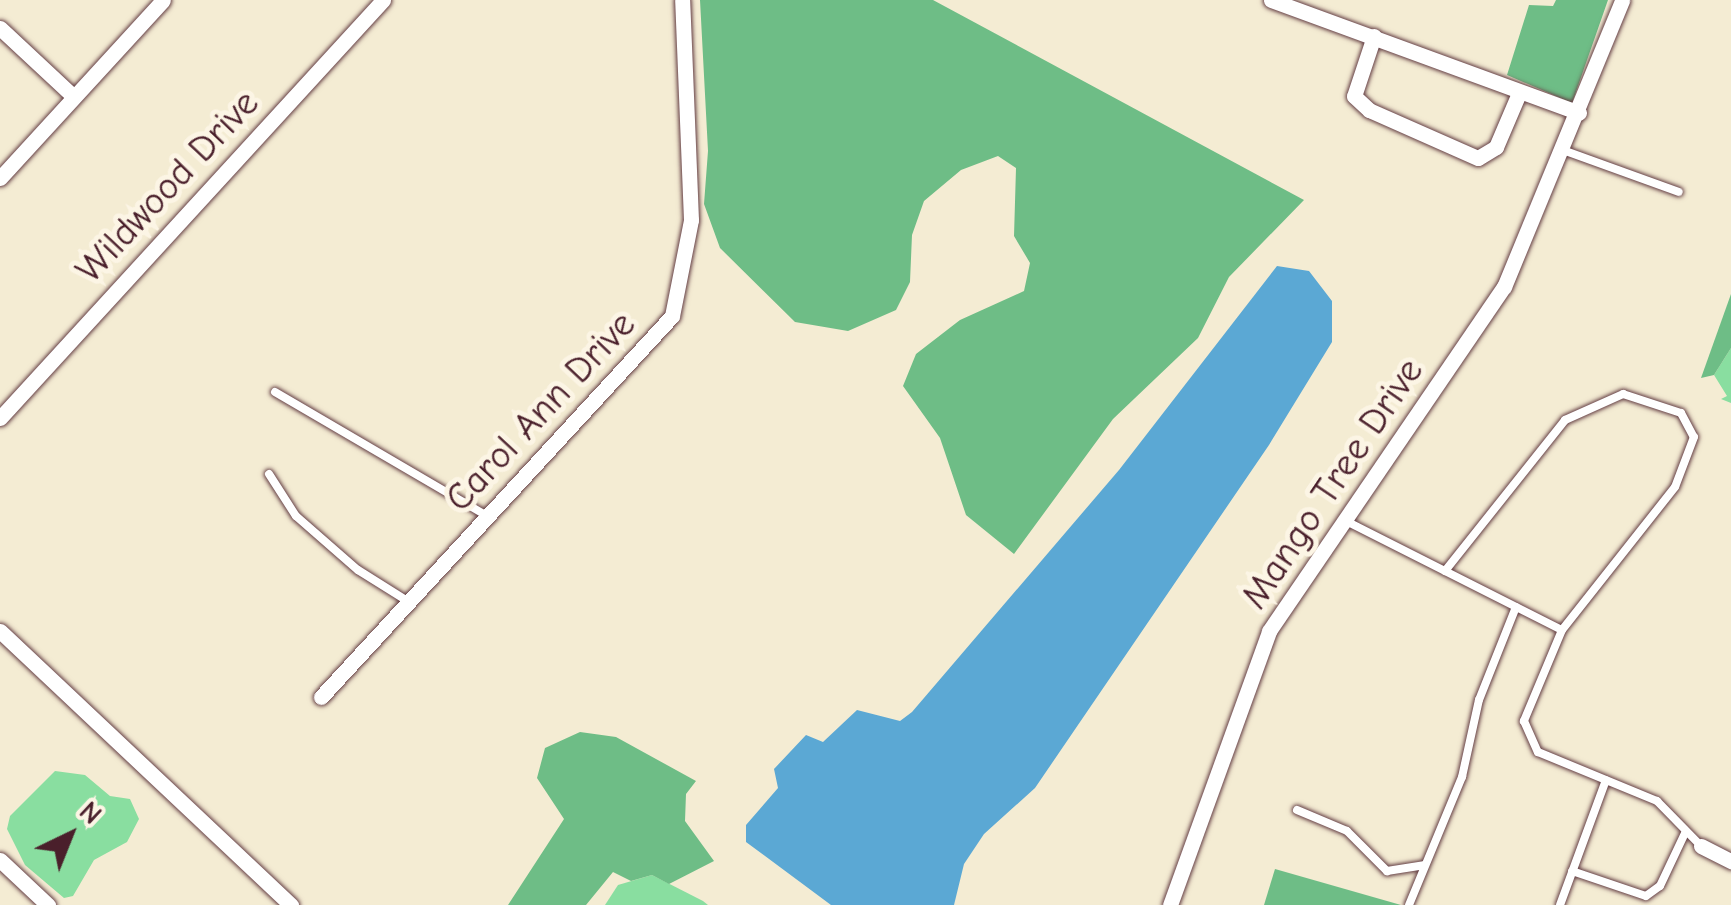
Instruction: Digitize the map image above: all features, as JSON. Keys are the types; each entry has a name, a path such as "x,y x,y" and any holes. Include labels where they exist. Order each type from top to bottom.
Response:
{"street":[{"path":"0,178 163,0"},
{"name":"Wildwood Drive","path":"0,418 384,0"},
{"name":"Carol Ann Drive","path":"321,696 672,316 691,220 682,0"},
{"path":"1271,0 1579,113"},
{"name":"Mango Tree Drive","path":"1170,905 1269,631 1504,288 1579,113 1622,0"},
{"path":"0,28 74,97"},
{"path":"1374,36 1354,96 1369,110 1478,158 1496,147 1519,93"},
{"path":"0,631 291,905"},
{"path":"1701,846 1731,861"},
{"path":"0,860 48,905"}],"lane":[{"path":"1563,150 1679,192"},
{"path":"275,392 489,517"},
{"path":"1444,571 1565,420 1623,394 1681,413 1694,437 1674,487 1562,630 1526,710 1525,734 1538,752 1657,800 1685,834 1701,846"},
{"path":"269,474 296,516 358,570 409,602"},
{"path":"1344,520 1562,630"},
{"path":"1408,905 1471,750 1479,700 1516,607"},
{"path":"1560,905 1606,780"},
{"path":"1297,810 1348,831 1387,871 1426,864"},
{"path":"1572,871 1646,896 1660,886 1685,834"}],"green space":[{"path":"700,0 933,0 1304,200 1229,277 1198,338 1113,419 1014,554 966,515 940,438 903,386 916,354 960,320 1024,291 1030,263 1014,236 1016,168 998,156 961,170 924,201 912,235 910,282 896,310 848,331 795,322 720,248 704,204 708,151"},
{"path":"1556,0 1608,0 1572,103 1507,75 1529,5 1553,6"},
{"path":"1731,294 1731,348 1714,375 1701,378"},
{"path":"1731,348 1731,403 1721,399 1727,396 1714,375"},
{"path":"580,732 616,737 696,781 686,794 685,821 714,861 669,884 652,875 631,881 613,872 586,905 508,905 564,819 537,778 545,748"},
{"path":"55,771 85,775 110,796 130,799 139,819 127,842 94,860 73,896 64,898 25,865 7,829 10,816"},
{"path":"1275,869 1401,905 1264,905"},
{"path":"652,875 708,905 605,905 618,885"}],"water":[{"path":"1277,266 1309,271 1332,301 1332,342 1269,445 1035,788 984,834 964,864 954,905 831,905 746,842 746,825 778,788 774,769 806,735 823,742 857,710 900,721 912,712 1119,470"}]}
